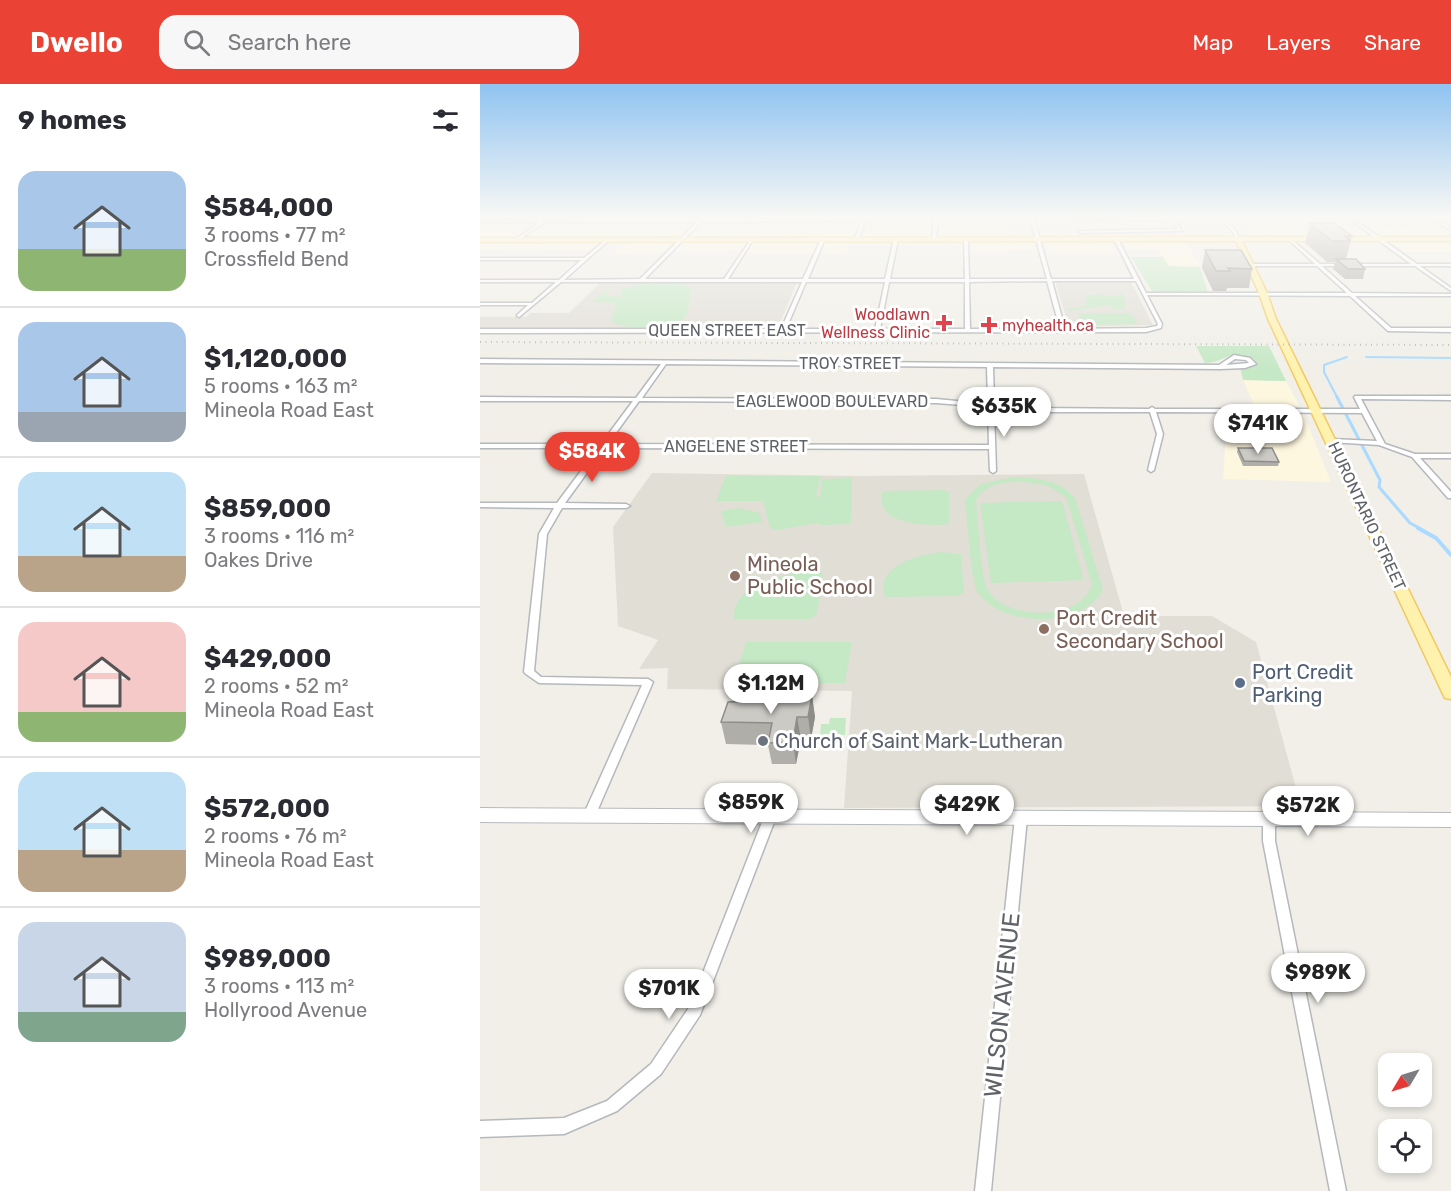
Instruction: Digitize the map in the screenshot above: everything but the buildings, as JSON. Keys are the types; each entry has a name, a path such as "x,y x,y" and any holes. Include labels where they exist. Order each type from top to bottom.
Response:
{"main road":[{"name":"HURONTARIO STREET","path":"1252,270 1272,319 1451,694"}],"street":[{"path":"519,316 573,270"},
{"path":"641,281 652,270"},
{"path":"724,281 731,270"},
{"path":"783,330 811,270"},
{"path":"877,330 890,270"},
{"path":"967,270 968,330"},
{"path":"1046,270 1063,330"},
{"path":"1131,270 1145,294 1451,295"},
{"path":"1323,270 1390,330 1451,330"},
{"path":"1422,270 1451,290"},
{"path":"480,281 1136,280"},
{"name":"QUEEN STREET EAST","path":"480,331 1154,329 1160,324 1145,294"},
{"path":"480,304 533,304"},
{"name":"TROY STREET","path":"480,361 1220,367 1253,364 1245,358 1234,357 1220,367"},
{"path":"589,816 648,682 539,680 529,672 543,534 559,506 666,362"},
{"path":"990,365 988,368 992,406 993,471"},
{"path":"1381,443 1357,397 1451,398"},
{"name":"EAGLEWOOD BOULEVARD","path":"480,399 936,401 1037,410 1363,411"},
{"path":"1151,470 1160,434 1152,409"},
{"path":"1331,441 1381,443 1395,451 1414,456 1451,456"},
{"name":"ANGELENE STREET","path":"480,446 992,447"},
{"path":"1414,456 1451,496"},
{"path":"480,505 626,506"},
{"path":"480,815 1451,820"},
{"path":"480,1129 564,1126 612,1106 656,1069 695,1010 770,817"},
{"name":"WILSON AVENUE","path":"983,1191 1022,818"},
{"path":"1269,820 1269,841 1338,1191"}],"shaded area":[{"path":"1055,281 1131,282 1153,325 1069,327"},
{"path":"797,282 778,328 480,329 480,317 526,317 531,313 569,313 600,283"},
{"path":"1243,380 1286,381 1299,406 1254,405"},
{"path":"1239,413 1303,413 1331,482 1223,479 1226,436 1251,435"},
{"name":"Port Credit Secondary School","path":"652,473 856,476 1084,474 1124,616 1212,616 1256,642 1301,806 844,808 852,691 667,689 668,668 639,669 658,640 618,626 613,527"}],"green space":[{"path":"1139,270 1201,270 1208,293 1153,293"},
{"path":"679,283 691,288 688,309 683,319 668,325 635,327 616,324 611,321 617,303 592,302 614,284 605,295 619,297 623,286 627,288 644,284"},
{"path":"1123,293 1127,305 1124,305 1125,309 1113,309 1111,305 1068,311 1066,309 1086,306 1085,296 1099,294 1111,297"},
{"path":"1078,313 1131,313 1138,324 1083,325"},
{"path":"1196,346 1269,346 1286,381 1243,380 1240,367 1255,364 1254,359 1238,355 1205,363"},
{"path":"726,476 821,476 816,496 820,497 822,479 852,478 851,524 819,525 818,523 777,530 770,528 763,501 716,501"},
{"path":"1014,477 1031,478 1056,484 1071,493 1076,500 1103,590 1092,603 1078,612 1041,619 1003,612 988,603 977,591 975,585 965,499 981,484","holes":["1017,481 1046,485 1066,497 1092,584 1085,596 1073,605 1058,611 1041,613 1009,607 996,599 987,588 981,559 976,500 988,488 999,484"]},
{"path":"943,490 949,492 949,524 928,525 903,521 893,517 885,510 881,502 883,491"},
{"path":"1062,501 1084,580 991,583 980,503"},
{"path":"739,508 760,513 762,522 726,527 721,511"},
{"path":"942,552 961,554 964,592 957,596 885,597 886,576 893,569 911,559"},
{"path":"803,572 823,573 817,614 810,619 734,619 735,607 748,590 781,576"},
{"path":"746,642 852,642 845,683 733,683"},
{"path":"830,718 846,718 845,735 820,736 821,724 829,724"}],"waterway":[{"path":"1338,399 1324,372 1324,365 1347,357"},
{"path":"1366,357 1451,358"},
{"path":"1337,397 1380,480 1379,487 1410,523 1421,529"},
{"path":"1418,528 1436,538 1451,555"}],"railway":[{"path":"480,342 1451,345"}],"place":[{"name":"Woodlawn Wellness Clinic","path":"944,323"},
{"name":"myhealth.ca","path":"989,325"},
{"name":"Mineola Public School","path":"735,576"},
{"name":"Port Credit Secondary School","path":"1044,629"},
{"name":"Port Credit Parking","path":"1240,683"},
{"name":"Church of Saint Mark-Lutheran","path":"763,741"}]}
